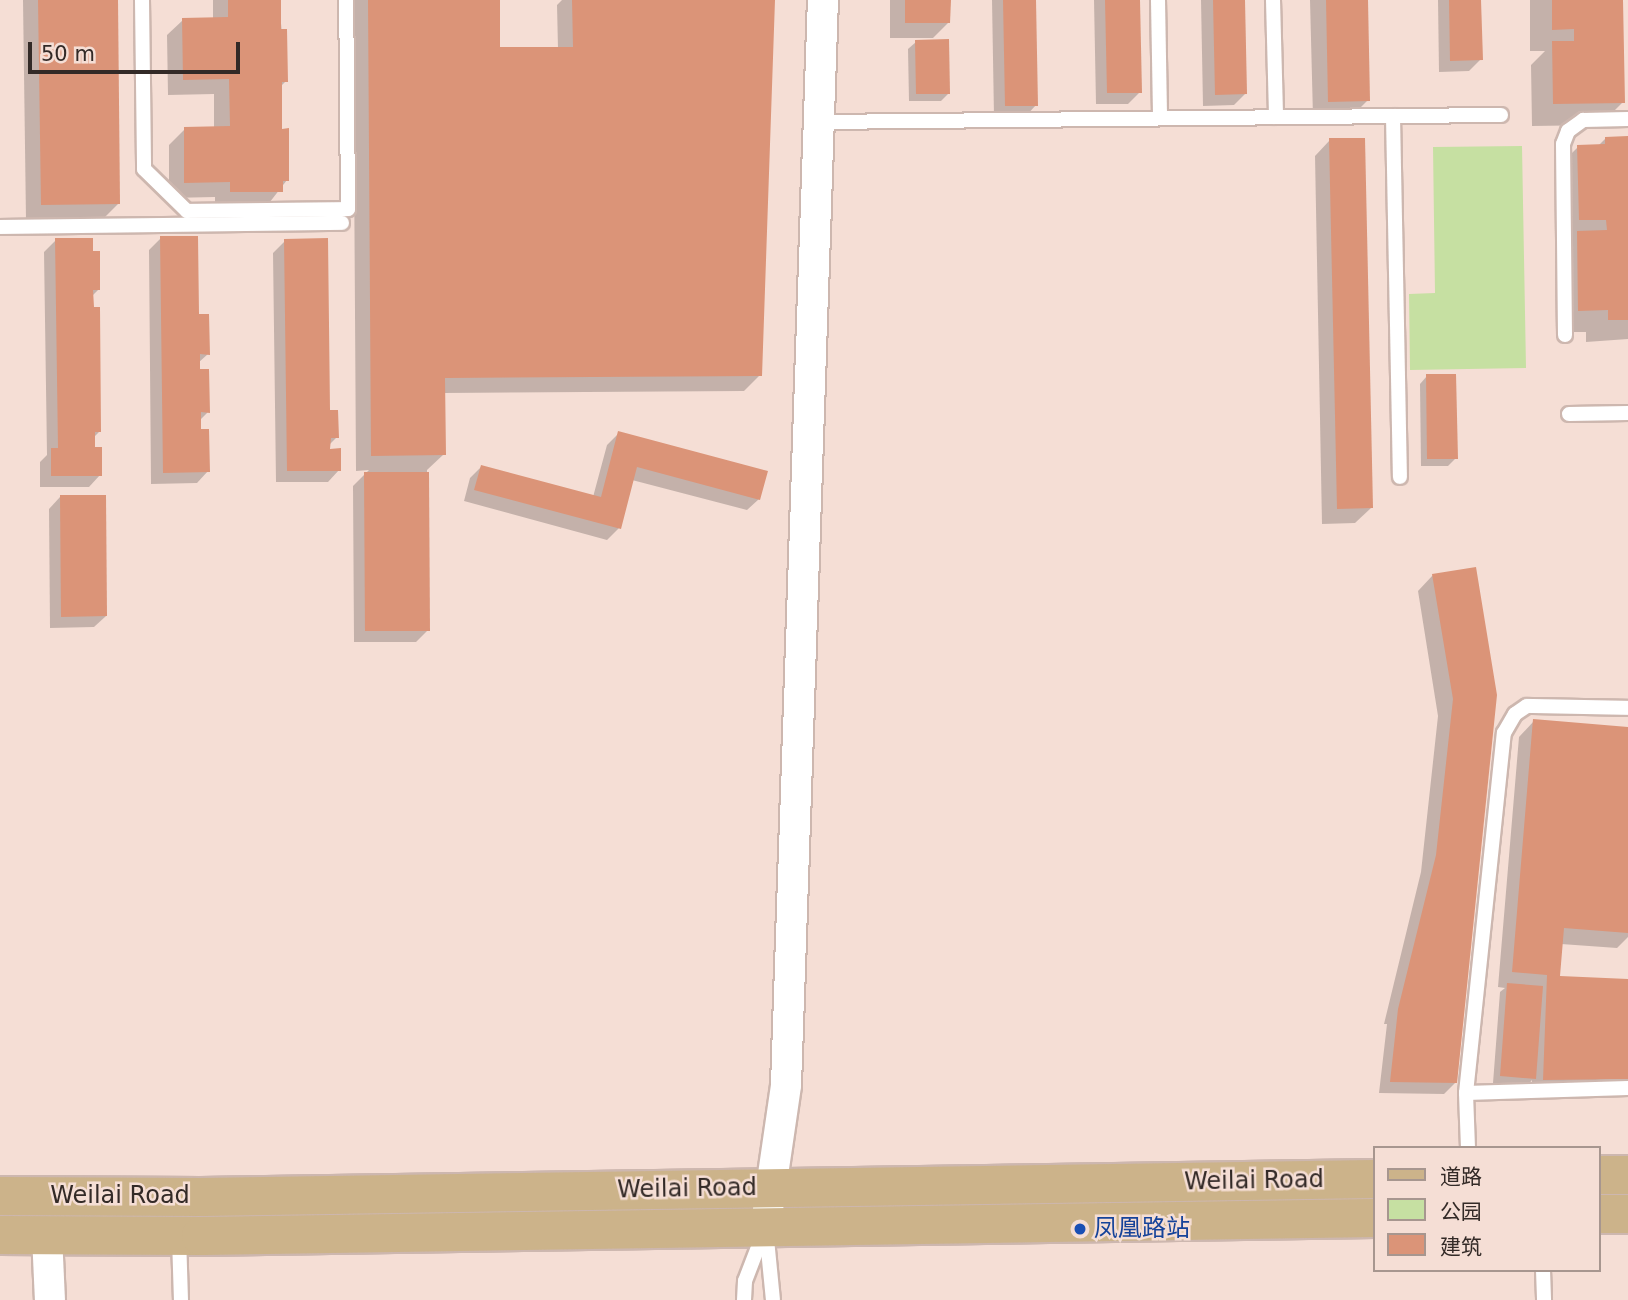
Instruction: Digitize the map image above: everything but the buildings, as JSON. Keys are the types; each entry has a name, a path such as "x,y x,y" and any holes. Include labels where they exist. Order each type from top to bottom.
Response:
{"main road":[{"path":"1600,1175 1628,1175"},
{"name":"Weilai Road","path":"0,1196 201,1197 1372,1179"},
{"path":"1600,1214 1628,1214"},
{"name":"Weilai Road","path":"0,1235 179,1236 1372,1218"}],"street":[{"path":"765,1227 786,1085 823,0"},
{"path":"47,1235 50,1300"}],"lane":[{"path":"142,0 144,169 187,211 348,209 346,0"},
{"path":"1158,0 1160,118"},
{"path":"1273,0 1276,117"},
{"path":"819,122 1501,115"},
{"path":"1393,116 1400,477"},
{"path":"1565,335 1563,144 1567,131 1583,120 1628,119"},
{"path":"0,227 342,223"},
{"path":"1569,414 1628,413"},
{"path":"1468,1146 1466,1093 1504,733 1516,714 1527,706 1628,708"},
{"path":"1466,1093 1628,1088"},
{"path":"744,1300 745,1281 765,1227"},
{"path":"765,1227 773,1300"},
{"path":"179,1236 181,1300"},
{"path":"1543,1272 1544,1300"}],"green space":[{"path":"1522,146 1526,368 1410,370 1409,294 1435,293 1433,147"}],"place":[{"name":"凤凰路站","path":"1080,1229"}]}
